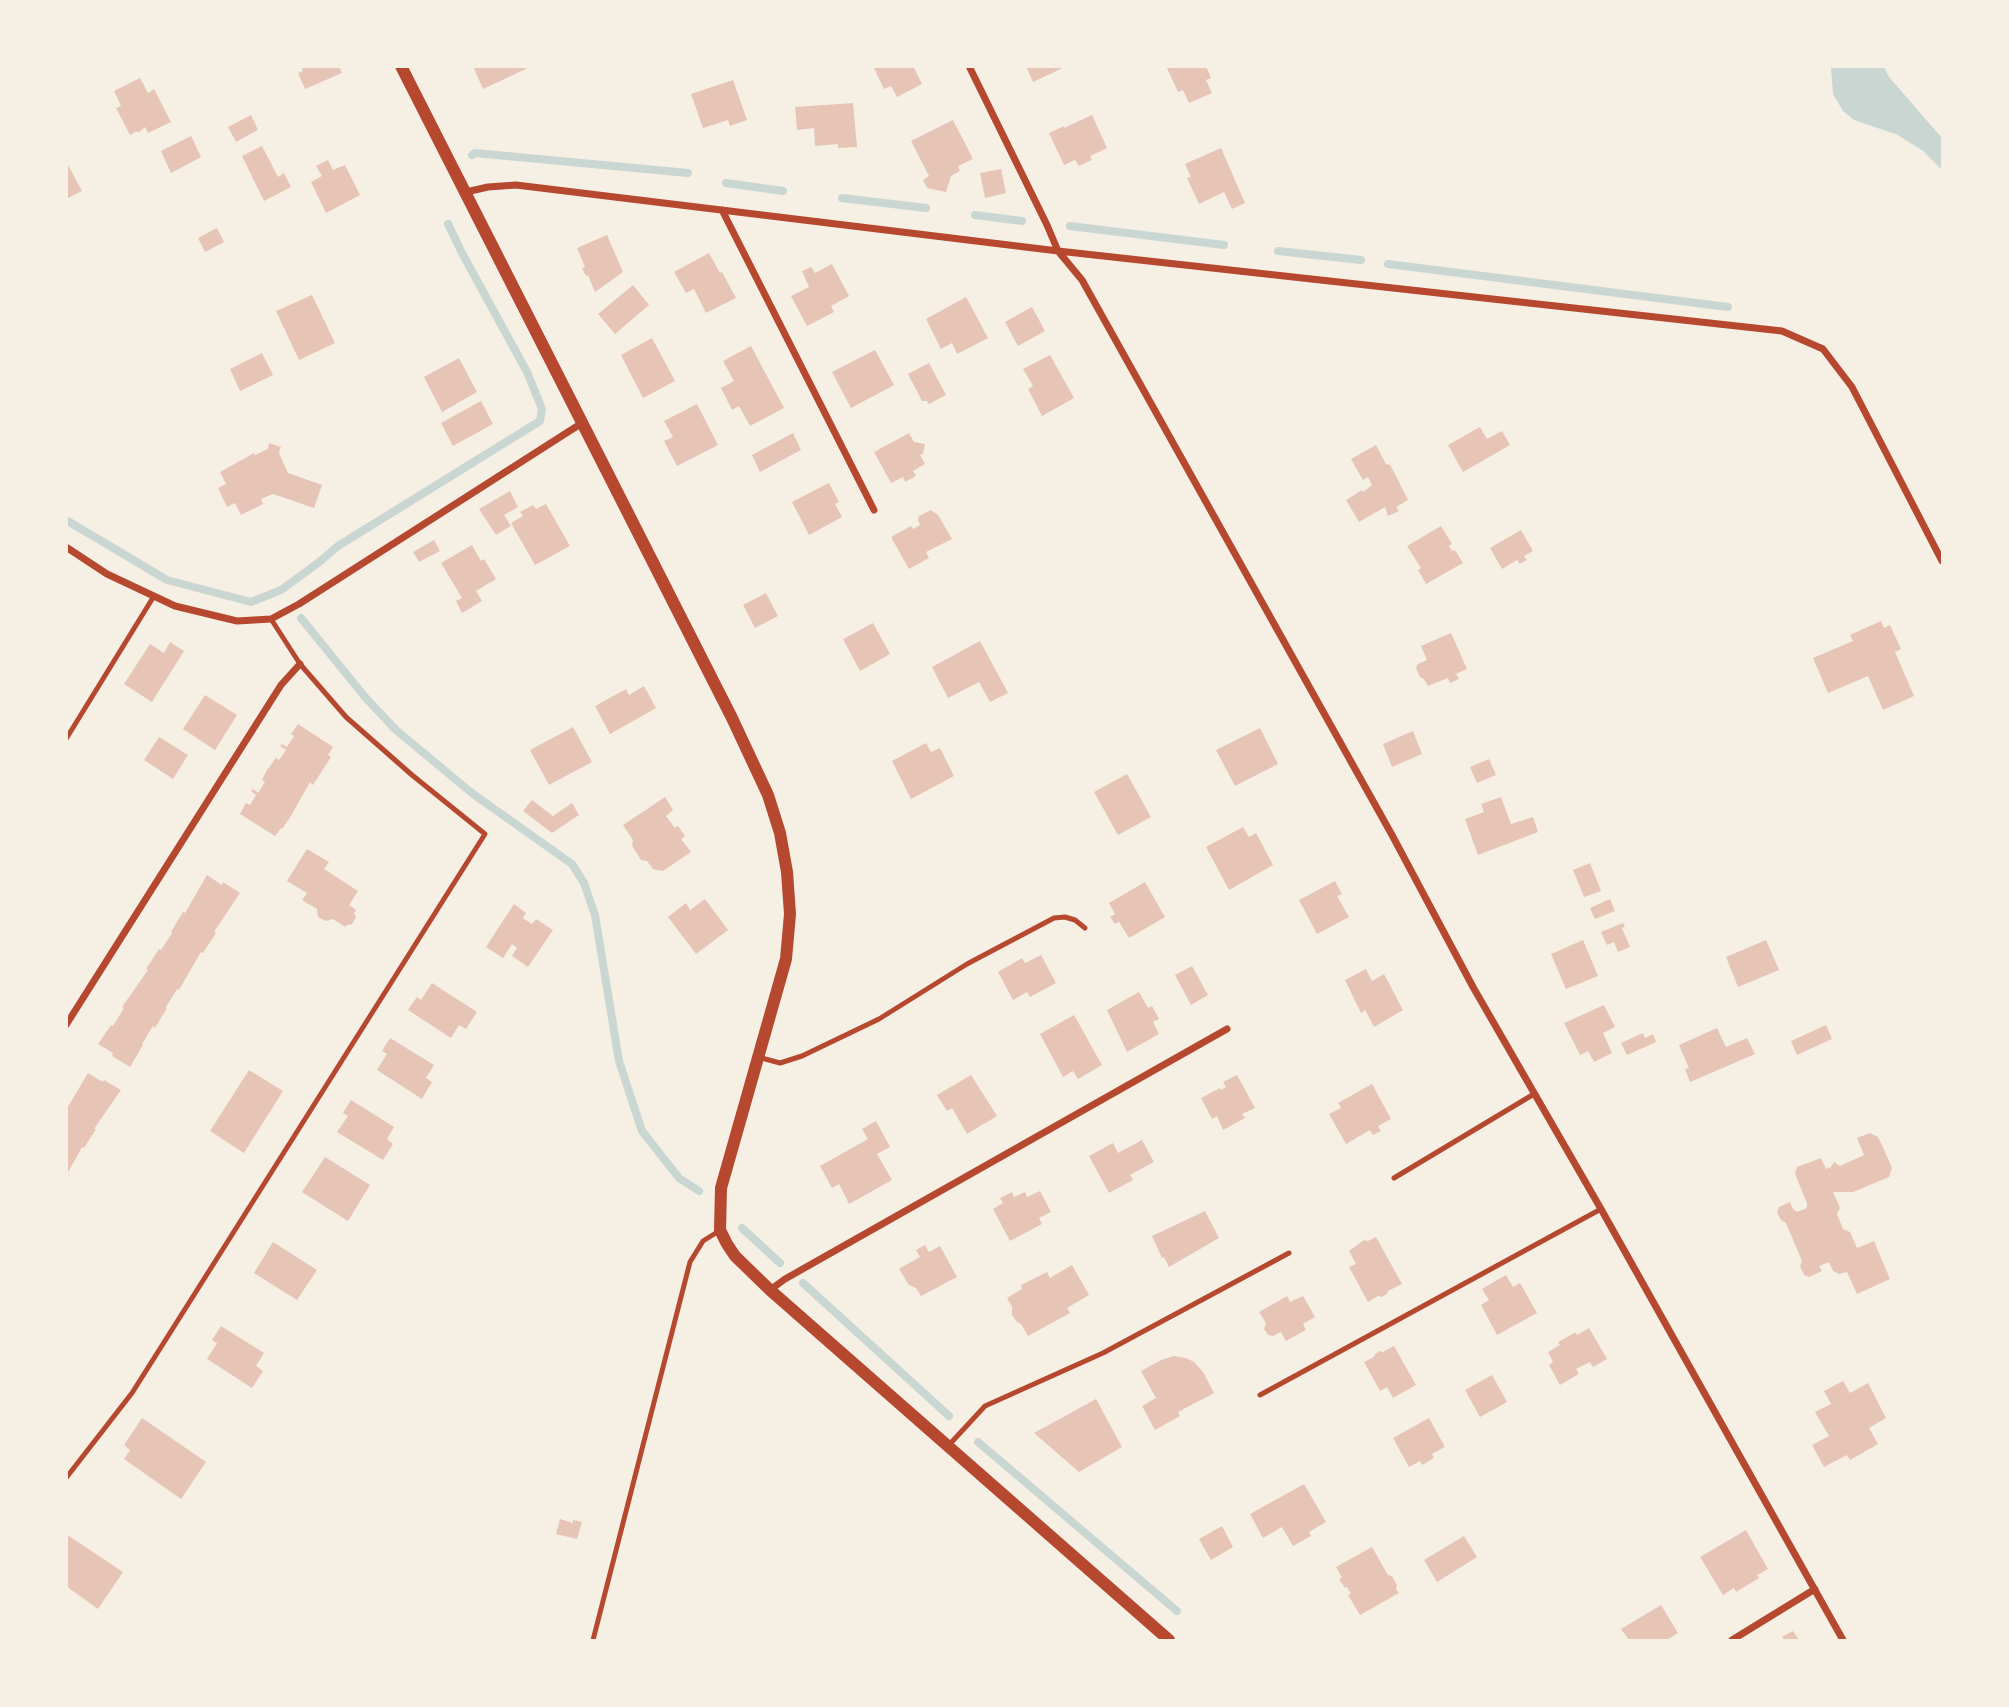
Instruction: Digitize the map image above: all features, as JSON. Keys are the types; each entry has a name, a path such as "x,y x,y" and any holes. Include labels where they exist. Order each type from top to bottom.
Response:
{"street":[{"path":"401,66 732,718 768,795 780,833 789,893 786,959 721,1188 720,1230 735,1256 770,1290 1169,1640"},
{"path":"969,66 1058,251 1082,280 1379,812 1473,987 1843,1640"},
{"path":"466,192 516,185 1058,251 1782,331 1823,349 1852,387 1942,561"},
{"path":"722,210 874,510"},
{"path":"66,547 107,574 176,606 237,621 271,619 299,604 582,423"},
{"path":"66,1025 281,685 300,664"},
{"path":"770,1290 785,1279 1227,1029"},
{"path":"1732,1640 1815,1589"}],"lane":[{"path":"66,739 154,596"},
{"path":"66,1478 132,1393 485,834 346,717 300,664 271,619"},
{"path":"758,1057 780,1063 802,1056 878,1019 967,964 1054,918 1075,920 1085,928"},
{"path":"1394,1178 1534,1094"},
{"path":"1259,1395 1601,1209"},
{"path":"593,1640 691,1262 703,1241 720,1230"},
{"path":"948,1446 985,1406 1103,1353 1289,1253"}],"shaded area":[{"path":"1831,67 1884,67 1889,77 1942,138 1942,170 1923,151 1898,135 1854,120 1843,111 1833,94"}],"building":[{"path":"301,66 339,66 342,73 305,89 298,73 303,71"},
{"path":"473,66 525,66 526,69 483,89"},
{"path":"873,66 913,66 922,84 897,97 891,86 884,89"},
{"path":"1026,66 1067,66 1033,82"},
{"path":"1166,66 1206,66 1211,78 1206,80 1212,93 1189,103 1183,90 1178,92"},
{"path":"140,78 148,93 154,89 171,122 148,133 145,127 130,135 116,108 121,106 114,91"},
{"path":"733,80 747,120 730,126 728,120 703,128 691,94"},
{"path":"853,103 857,147 838,148 838,144 815,146 814,128 797,130 795,107"},
{"path":"251,115 258,130 236,142 228,127"},
{"path":"1092,115 1107,148 1090,156 1092,160 1079,166 1075,160 1064,165 1049,133"},
{"path":"953,120 973,159 958,166 960,171 951,176 946,192 927,188 923,180 929,176 911,141"},
{"path":"191,136 201,157 171,173 161,151"},
{"path":"262,146 278,177 284,173 291,187 264,201 242,156"},
{"path":"1221,148 1245,203 1232,209 1224,192 1199,204 1187,178 1191,177 1185,164"},
{"path":"328,160 333,170 345,165 360,195 326,213 311,182 322,176 316,166"},
{"path":"66,161 82,191 66,199"},
{"path":"1001,169 1006,193 985,198 980,173"},
{"path":"217,228 224,242 205,252 198,238"},
{"path":"607,235 623,272 595,292 582,268 585,267 577,248"},
{"path":"709,253 736,298 706,313 694,289 686,293 674,272"},
{"path":"832,264 849,296 831,306 834,312 807,326 791,296 809,287 802,271 811,267 815,273"},
{"path":"633,285 649,305 615,334 598,314"},
{"path":"312,295 335,343 299,360 276,311"},
{"path":"966,297 988,338 957,354 952,343 941,349 926,319"},
{"path":"1032,307 1045,331 1018,346 1005,322"},
{"path":"652,338 675,381 643,398 621,355"},
{"path":"751,346 784,408 750,426 739,406 732,410 721,388 734,381 723,361"},
{"path":"875,350 894,385 851,408 832,372"},
{"path":"262,353 273,375 240,391 230,369"},
{"path":"1050,355 1074,398 1042,416 1028,389 1033,386 1023,369"},
{"path":"459,358 477,392 442,412 424,377"},
{"path":"929,363 946,395 929,404 922,401 908,374"},
{"path":"481,401 493,424 453,446 441,423"},
{"path":"697,404 718,445 677,466 664,441 673,437 664,421"},
{"path":"1480,427 1487,439 1502,431 1510,445 1463,472 1448,445"},
{"path":"793,433 801,450 760,472 752,455"},
{"path":"909,433 914,442 925,444 923,454 920,455 925,464 913,471 916,476 905,482 903,477 891,483 874,452"},
{"path":"269,443 281,447 279,453 288,473 322,485 314,508 273,494 261,499 263,504 241,515 235,503 227,507 218,488 226,484 220,472 254,453 255,455 268,449"},
{"path":"1376,445 1408,500 1396,507 1399,511 1388,516 1385,507 1359,522 1346,500 1372,485 1368,477 1363,480 1351,459"},
{"path":"829,483 839,502 835,504 842,517 809,535 792,502"},
{"path":"510,491 518,507 504,515 511,526 496,535 479,509"},
{"path":"546,504 570,546 535,565 511,523 523,516 520,512 533,505 536,509"},
{"path":"931,510 938,515 952,539 926,552 929,558 909,569 891,537 911,526 913,529 920,525 919,516"},
{"path":"1441,526 1452,544 1449,546 1463,563 1426,584 1418,570 1421,568 1407,546"},
{"path":"1521,530 1533,551 1524,556 1527,560 1520,564 1517,560 1502,569 1490,548"},
{"path":"434,540 440,551 419,562 413,552"},
{"path":"472,545 496,579 476,591 482,601 462,613 456,601 462,598 441,563"},
{"path":"766,593 778,616 755,628 743,605"},
{"path":"1881,621 1884,628 1890,625 1901,649 1895,652 1914,696 1883,710 1868,676 1828,693 1813,658 1853,641 1850,635"},
{"path":"873,623 890,654 860,671 843,639"},
{"path":"1451,633 1467,669 1456,674 1459,679 1450,683 1448,678 1428,686 1416,668 1427,660 1421,646"},
{"path":"980,641 1008,693 990,702 979,682 948,698 932,667"},
{"path":"170,642 184,651 152,702 124,684 150,644 164,653"},
{"path":"644,686 656,708 610,734 595,706 626,689 629,695"},
{"path":"205,695 237,715 215,750 183,729"},
{"path":"298,724 333,747 328,755 331,757 313,785 310,782 291,816 275,836 240,814 246,803 250,805 256,795 251,791 253,789 258,793 265,782 262,780 267,770 286,750 280,746 282,744 287,747"},
{"path":"573,727 592,762 549,785 530,750"},
{"path":"1260,728 1278,764 1235,786 1216,750"},
{"path":"1413,731 1422,754 1392,767 1383,744"},
{"path":"159,737 188,755 173,779 144,760"},
{"path":"926,743 931,752 940,748 954,776 911,799 892,761"},
{"path":"1489,759 1496,775 1477,783 1470,767"},
{"path":"1127,774 1151,817 1118,835 1094,792"},
{"path":"665,797 673,810 666,816 685,836 681,839 691,852 663,871 653,869 647,861 641,860 623,825"},
{"path":"1501,797 1511,824 1533,817 1538,832 1478,855 1465,819 1484,812 1481,804"},
{"path":"532,800 553,816 572,803 579,815 552,833 523,811"},
{"path":"1243,827 1249,837 1256,833 1273,865 1229,890 1206,847"},
{"path":"307,849 329,862 324,869 358,891 349,905 356,910 352,924 345,927 333,919 326,921 318,917 317,909 302,900 307,893 287,881"},
{"path":"1590,863 1601,891 1584,897 1573,870"},
{"path":"207,875 240,893 179,990 177,989 155,1028 153,1026 130,1067 98,1044 111,1025 113,1026 124,1008 122,1007"},
{"path":"1335,881 1342,894 1337,896 1349,917 1317,934 1299,900"},
{"path":"1145,882 1165,917 1129,938 1119,922 1115,924 1110,917 1115,914 1109,903"},
{"path":"705,899 728,930 696,954 668,917 686,903 690,910"},
{"path":"1610,899 1615,911 1595,919 1590,908"},
{"path":"514,904 526,913 523,918 532,924 536,919 553,930 528,967 512,956 517,948 512,944 503,958 486,947"},
{"path":"1623,923 1625,926 1622,928 1630,947 1618,952 1614,942 1607,945 1601,932"},
{"path":"1583,940 1598,976 1566,989 1551,954"},
{"path":"1766,940 1779,970 1738,987 1726,957"},
{"path":"1041,955 1056,983 1030,997 1027,992 1013,1000 998,972 1022,958 1025,963"},
{"path":"1192,966 1208,995 1191,1005 1175,975"},
{"path":"1366,969 1372,981 1384,974 1403,1010 1374,1027 1365,1010 1361,1013 1345,980"},
{"path":"432,983 477,1012 466,1029 459,1025 451,1038 408,1010 417,997 421,1000"},
{"path":"1139,992 1148,1008 1152,1006 1159,1019 1153,1022 1159,1034 1127,1052 1107,1010"},
{"path":"1604,1005 1615,1027 1603,1033 1612,1053 1594,1062 1588,1051 1580,1055 1564,1023"},
{"path":"1074,1015 1102,1065 1078,1079 1073,1071 1063,1077 1040,1034"},
{"path":"1826,1025 1832,1039 1797,1055 1791,1041"},
{"path":"1717,1028 1726,1047 1747,1038 1755,1054 1690,1082 1685,1069 1689,1068 1679,1045"},
{"path":"1643,1033 1645,1038 1653,1034 1656,1042 1627,1055 1621,1043"},
{"path":"390,1038 434,1065 426,1078 432,1082 422,1099 377,1070 387,1054 382,1051"},
{"path":"249,1070 283,1091 244,1153 210,1131"},
{"path":"88,1073 121,1090 84,1148 82,1147 66,1176 66,1110"},
{"path":"971,1075 997,1116 967,1134 952,1108 947,1111 937,1095"},
{"path":"1237,1075 1255,1108 1242,1114 1245,1118 1223,1130 1217,1116 1212,1119 1201,1098 1226,1087 1223,1082"},
{"path":"1372,1084 1391,1119 1378,1126 1381,1131 1373,1135 1370,1130 1346,1144 1329,1114 1341,1108 1338,1103"},
{"path":"351,1100 394,1127 387,1139 393,1144 383,1160 337,1132 348,1116 343,1113"},
{"path":"876,1121 890,1147 877,1154 892,1180 849,1204 839,1184 832,1188 820,1166 868,1139 862,1129"},
{"path":"1870,1133 1878,1137 1892,1168 1889,1177 1853,1192 1833,1192 1840,1208 1837,1214 1843,1229 1850,1232 1857,1248 1874,1241 1890,1279 1857,1294 1847,1272 1839,1274 1833,1271 1829,1262 1819,1266 1822,1271 1809,1277 1804,1275 1800,1266 1802,1261 1786,1223 1777,1212 1779,1207 1790,1202 1797,1212 1807,1208 1795,1174 1797,1167 1821,1158 1826,1169 1834,1162 1840,1166 1864,1155 1857,1138"},
{"path":"1142,1140 1154,1162 1130,1175 1133,1180 1109,1193 1089,1156 1113,1143 1118,1153"},
{"path":"325,1157 370,1185 348,1221 302,1192"},
{"path":"1040,1191 1051,1212 1039,1218 1042,1224 1010,1241 993,1209 1003,1203 1000,1198 1012,1192 1014,1197 1025,1192 1027,1197"},
{"path":"1205,1211 1219,1238 1169,1267 1152,1236"},
{"path":"1376,1237 1402,1284 1368,1302 1349,1267 1356,1264 1349,1251 1364,1240"},
{"path":"273,1242 317,1270 297,1300 254,1273"},
{"path":"925,1245 929,1252 940,1246 957,1277 921,1296 916,1288 909,1285 899,1269 920,1257 916,1250"},
{"path":"1072,1265 1089,1295 1067,1308 1070,1313 1028,1336 1012,1315 1012,1307 1007,1298 1022,1289 1021,1285 1047,1272 1050,1278"},
{"path":"1506,1275 1513,1287 1520,1283 1537,1313 1497,1335 1481,1305 1489,1300 1482,1289"},
{"path":"1287,1296 1290,1302 1303,1296 1315,1317 1303,1324 1306,1330 1286,1341 1281,1332 1268,1335 1264,1329 1266,1323 1259,1312"},
{"path":"221,1326 264,1353 256,1366 263,1371 252,1388 207,1359 217,1343 212,1340"},
{"path":"1589,1328 1607,1359 1593,1367 1590,1362 1576,1369 1579,1374 1560,1385 1549,1365 1553,1362 1548,1352 1560,1345 1558,1342"},
{"path":"1394,1346 1416,1385 1393,1398 1387,1387 1380,1391 1364,1362 1380,1351"},
{"path":"1174,1356 1194,1362 1203,1372 1214,1393 1178,1412 1180,1416 1155,1430 1142,1406 1156,1398 1141,1371"},
{"path":"1492,1375 1507,1402 1480,1417 1465,1390"},
{"path":"1843,1381 1850,1393 1868,1383 1886,1418 1869,1428 1878,1444 1850,1460 1847,1455 1824,1467 1812,1445 1829,1436 1815,1412 1831,1404 1824,1391"},
{"path":"1096,1399 1122,1447 1079,1472 1034,1433"},
{"path":"142,1418 206,1462 181,1499 124,1459 130,1450 124,1445"},
{"path":"1429,1418 1445,1447 1432,1454 1434,1458 1422,1465 1420,1461 1409,1467 1393,1438"},
{"path":"1304,1484 1326,1522 1309,1532 1311,1536 1293,1546 1282,1527 1263,1538 1250,1514"},
{"path":"560,1519 573,1523 573,1520 582,1522 577,1539 556,1534"},
{"path":"1222,1526 1233,1547 1211,1560 1199,1539"},
{"path":"1746,1530 1768,1569 1736,1592 1734,1588 1723,1595 1700,1557"},
{"path":"66,1534 123,1572 98,1609 66,1586"},
{"path":"1464,1536 1477,1557 1437,1582 1424,1560"},
{"path":"1372,1547 1388,1575 1392,1576 1399,1593 1360,1615 1348,1595 1351,1594 1347,1587 1345,1588 1339,1579 1342,1578 1336,1567"},
{"path":"1661,1605 1678,1633 1667,1640 1629,1640 1621,1629"},
{"path":"1793,1631 1799,1640 1784,1640 1782,1637"}],"waterway":[{"path":"472,155 475,153 688,173"},
{"path":"726,183 783,191"},
{"path":"842,198 926,208"},
{"path":"975,215 1022,221"},
{"path":"66,520 167,580 251,602 281,590 338,546 540,421 542,409 527,372 448,224"},
{"path":"1070,226 1224,245"},
{"path":"1278,251 1361,260"},
{"path":"1388,264 1728,307"},
{"path":"301,618 365,697 396,730 473,794 572,864 584,883 595,915 619,1061 642,1131 679,1178 699,1191"},
{"path":"742,1228 780,1263"},
{"path":"803,1283 949,1416"},
{"path":"978,1442 1177,1611"}]}
